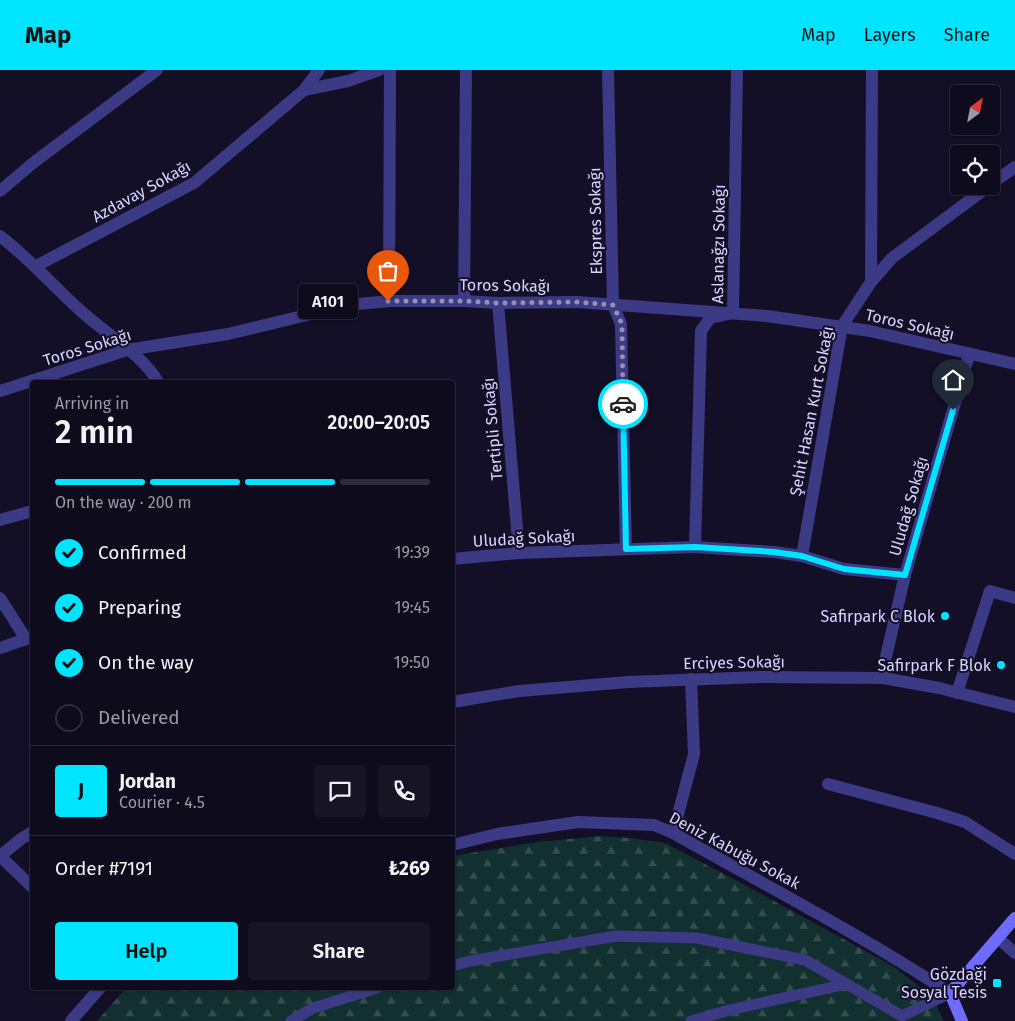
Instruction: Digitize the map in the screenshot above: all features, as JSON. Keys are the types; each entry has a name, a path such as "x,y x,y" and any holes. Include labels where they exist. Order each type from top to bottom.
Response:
{"street":[{"path":"0,191 33,163 157,70"},
{"name":"Azdavay Sokağı","path":"36,266 194,183 304,90 319,70"},
{"path":"304,90 348,81 380,70"},
{"path":"388,301 390,70"},
{"path":"464,301 466,70"},
{"name":"Ekspres Sokağı","path":"608,70 613,305 622,324 626,549"},
{"name":"Aslanağzı Sokağı","path":"695,547 701,331 710,318 733,313 737,70"},
{"path":"871,282 872,70"},
{"name":"Şehit Hasan Kurt Sokağı","path":"1000,178 1015,167"},
{"name":"Şehit Hasan Kurt Sokağı","path":"802,556 842,326 871,282 892,258 977,195"},
{"path":"0,236 36,266 82,312 143,363 157,380"},
{"name":"Toros Sokağı","path":"34,380 127,350 228,334 348,305 388,301 577,302 733,313 842,326 1015,364"},
{"name":"Tertipli Sokağı","path":"498,303 519,553"},
{"name":"Uludağ Sokağı","path":"455,559 519,553 695,547 774,552 802,556 844,569 905,575 970,354"},
{"name":"Toros Sokağı","path":"0,391 30,381"},
{"path":"0,520 30,512"},
{"path":"883,678 885,661 905,575"},
{"path":"957,693 990,591 1015,598"},
{"path":"0,598 29,638 0,648"},
{"name":"Erciyes Sokağı","path":"455,702 519,691 628,682 760,677 883,678 1015,707"},
{"path":"674,833 694,754 691,679"},
{"path":"828,784 965,822 1015,854"},
{"name":"Deniz Kabuğu Sokak","path":"455,844 497,834 578,822 654,825 674,833 893,956 950,993"},
{"path":"30,834 0,856 30,885"},
{"path":"962,1021 950,993 1015,918"},
{"path":"998,938 1015,953"},
{"path":"72,1021 98,990"}],"lane":[{"path":"455,965 616,936 697,938 805,960 902,1019 950,993"},
{"path":"691,1021 729,1010 847,984"},
{"path":"291,1021 313,1008 370,990"}],"green space":[{"path":"600,836 665,843 893,966 916,984 935,1003 944,1021 97,1021 124,990 455,990 455,856 537,842"}],"way so far":[{"path":"388,301 577,302 613,305 622,324 623,404"}],"place":[{"name":"A101","path":"388,301"},
{"name":"Safirpark C Blok","path":"945,616"},
{"name":"Safirpark F Blok","path":"1001,665"},
{"name":"Gözdaği Sosyal Tesi̇s","path":"997,983"}],"route":[{"path":"623,404 626,549 695,547 774,552 802,556 844,569 905,575 953,410"}]}
